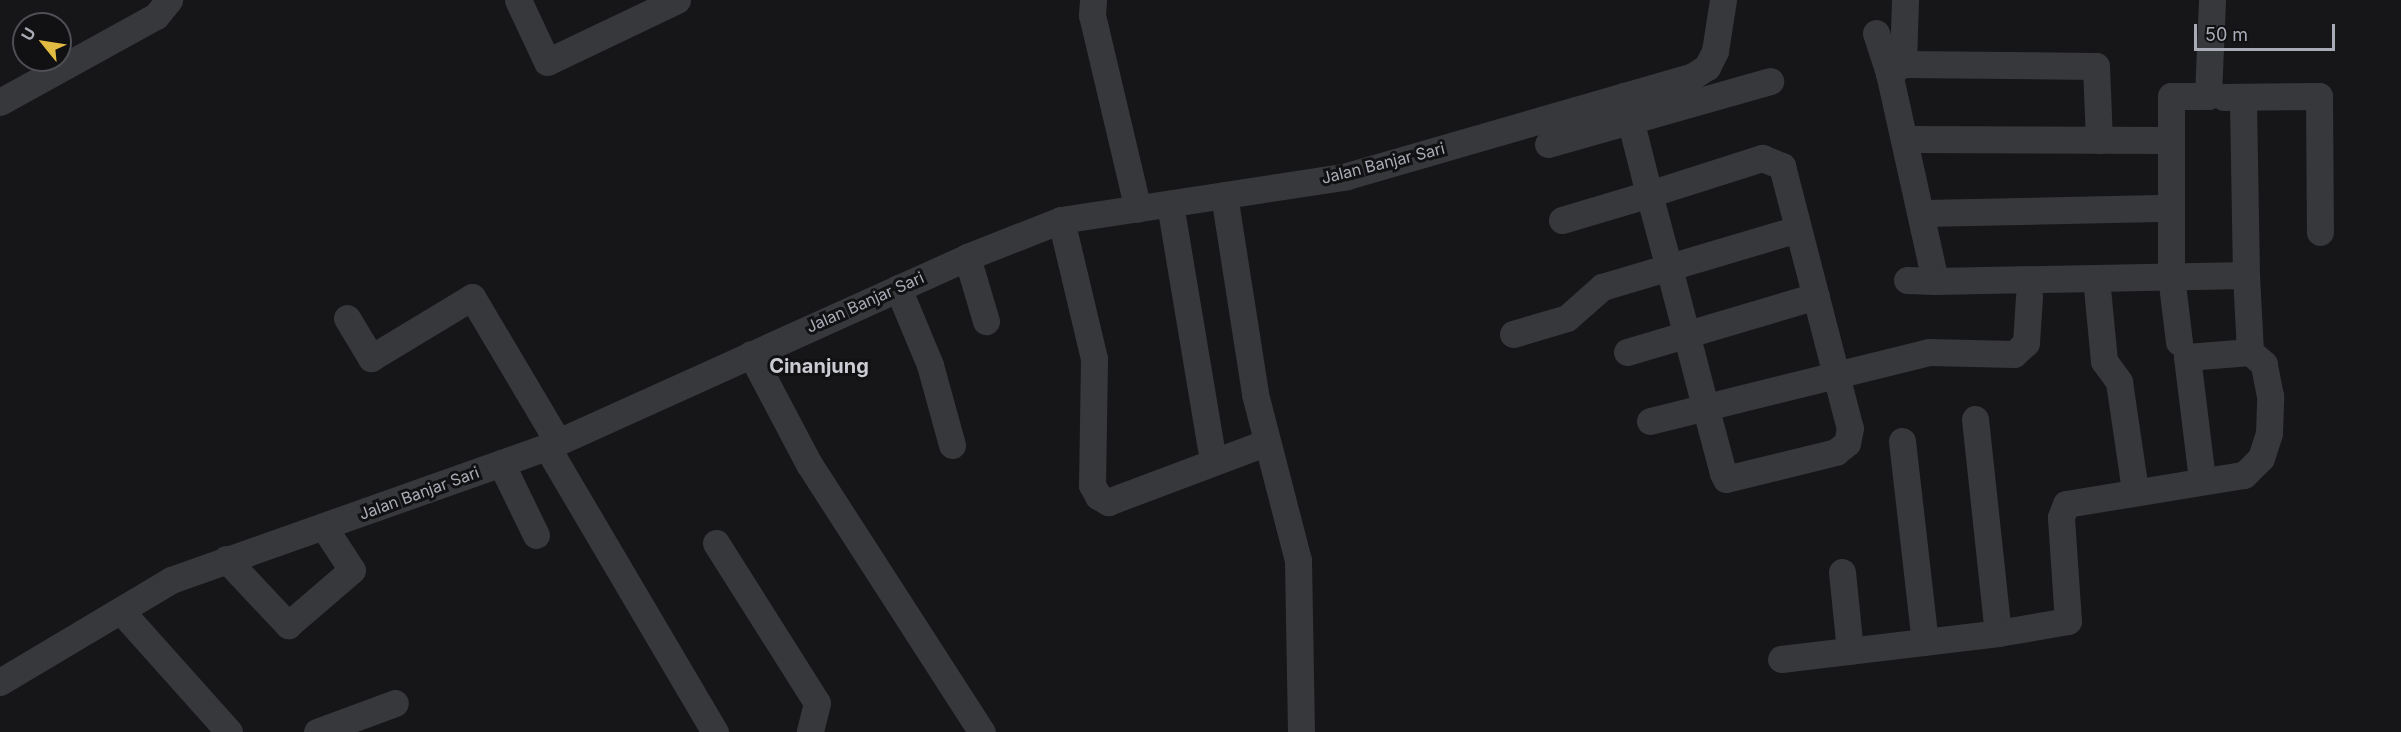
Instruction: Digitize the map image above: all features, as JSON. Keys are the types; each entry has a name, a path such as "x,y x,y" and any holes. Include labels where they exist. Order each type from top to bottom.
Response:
{"street":[{"path":"0,102 156,16 169,0"},
{"path":"518,0 547,62 677,0"},
{"path":"1093,0 1092,15 1138,209"},
{"name":"Jalan Banjar Sari","path":"0,682 171,580 553,444 967,257 1061,220 1347,176 1627,108 1707,67 1723,0"},
{"path":"1905,0 1896,68 1904,139 1923,213 1935,281"},
{"path":"2208,96 2212,0"},
{"path":"1876,33 1896,68"},
{"path":"1896,68 2096,66 2099,140"},
{"path":"1548,144 1627,108 1770,81"},
{"path":"2179,342 2171,276 2171,96 2243,98 2319,96 2320,232"},
{"path":"2243,98 2246,275 2250,352"},
{"path":"1562,220 1649,194 1762,158 1772,159 1782,166 1850,428 1847,443 1836,452 1733,482 1723,473 1686,335 1669,268 1649,194 1627,108"},
{"path":"1904,139 2170,140"},
{"path":"1224,195 1265,443 1298,560 1301,732"},
{"path":"1170,204 1210,448"},
{"path":"1923,213 2170,208"},
{"path":"1061,220 1094,359 1092,485 1098,496 1108,502 1265,443"},
{"path":"1513,334 1567,318 1602,287 1798,228"},
{"path":"967,257 986,321"},
{"path":"1907,280 2246,275"},
{"path":"2096,278 2104,361 2119,382 2135,490"},
{"path":"897,288 930,365 952,445"},
{"path":"1628,352 1816,296"},
{"path":"1650,421 1836,373 1955,348 2014,354 2026,343 2029,296"},
{"path":"347,318 370,358 472,297 715,732"},
{"path":"1781,659 1998,633 2068,621 2061,517 2066,504 2202,479 2244,476 2261,458 2269,433 2270,396 2264,364 2250,352 2187,357 2202,479"},
{"path":"751,354 809,464 982,732"},
{"path":"1975,419 1998,633"},
{"path":"1902,441 1925,642"},
{"path":"501,463 536,535"},
{"path":"226,559 288,625 352,570 324,527"},
{"path":"716,543 817,703 810,732"},
{"path":"1842,572 1850,651"},
{"path":"122,611 229,732"},
{"path":"317,732 395,703"}],"district":[{"name":"Cinanjung","path":"819,366"}]}
